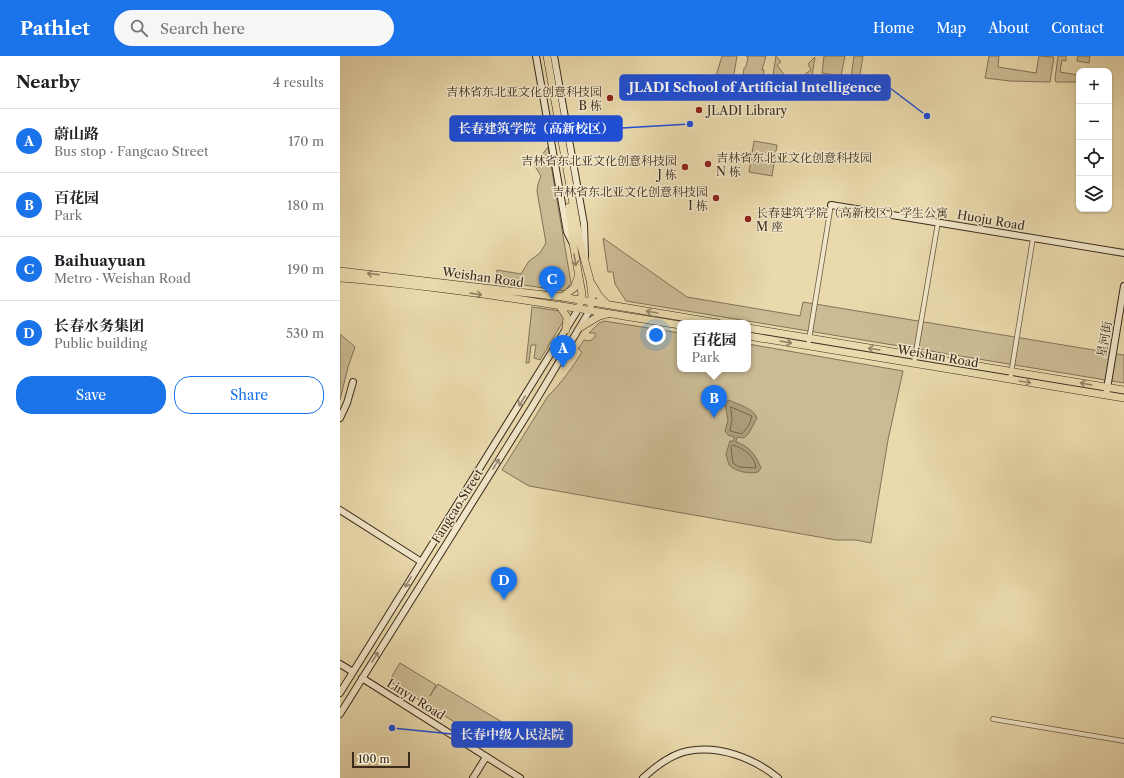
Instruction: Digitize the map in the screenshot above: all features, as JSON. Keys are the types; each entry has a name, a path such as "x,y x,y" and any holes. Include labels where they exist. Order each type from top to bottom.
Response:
{"main road":[{"path":"543,56 582,294 579,308"},
{"path":"547,56 580,243 590,280 592,302 590,310"},
{"name":"Weishan Road","path":"340,270 562,297 700,320"},
{"path":"562,297 574,288 578,277"},
{"name":"Weishan Road","path":"340,278 403,283 560,305 677,325"},
{"path":"590,280 599,296 607,304"},
{"path":"560,305 567,317 566,330"},
{"path":"581,327 599,316 612,314"},
{"name":"Weishan Road","path":"751,329 914,363 1124,398"},
{"name":"Weishan Road","path":"751,336 916,355 1124,390"}],"street":[{"path":"536,56 566,232 573,243"},
{"path":"554,56 584,224 585,258"},
{"path":"558,117 562,101"},
{"path":"563,144 572,154"},
{"path":"809,342 831,205"},
{"name":"Huoju Road","path":"831,205 1124,253"},
{"path":"914,363 938,222"},
{"path":"1010,380 1033,238"},
{"name":"星河街","path":"1106,395 1124,286"},
{"name":"Fangcao Street","path":"340,692 420,561 579,308"},
{"name":"Fangcao Street","path":"340,714 542,391 590,310"},
{"path":"340,418 347,403 353,382"},
{"path":"532,385 542,391"},
{"path":"340,510 420,561"},
{"path":"340,664 353,672"},
{"name":"Linyu Road","path":"362,678 520,778"},
{"path":"993,719 1124,741"},
{"path":"643,778 657,765 670,758 687,751 705,750 730,753 750,760 778,778"},
{"path":"473,778 486,757"}],"shaded area":[{"path":"722,56 737,56 732,86 742,87 743,79 762,82 761,89 712,89"},
{"path":"746,56 766,56 762,70 764,70 763,79 743,76 748,57"},
{"path":"776,56 781,62 777,65 785,76 784,88 771,88"},
{"path":"824,56 845,56 841,76 822,73"},
{"path":"854,56 863,56 858,86 821,87 822,77 841,80 841,83 850,84"},
{"path":"989,56 999,56 998,67 1036,73 1039,56 1054,57 1050,82 1010,81 985,78"},
{"path":"1058,56 1066,56 1066,61 1062,60 1060,72 1076,75 1076,82 1056,82 1055,79"},
{"path":"1078,56 1090,56 1089,63 1077,61"},
{"path":"815,57 810,88 797,88 797,80 811,70 808,64"},
{"path":"754,141 777,145 772,176 749,172"},
{"path":"548,147 571,283 565,291 495,281 497,270 521,274 529,261 540,253 546,243 537,191 541,176 534,165"},
{"path":"603,238 687,297 800,316 803,302 1124,355 1124,383 751,322 751,320 741,320 626,301 615,284 613,272 608,272"},
{"path":"532,307 560,311 564,316 564,320 540,360 534,358 536,345 531,345 529,363 526,363"},
{"path":"604,321 677,333 677,372 751,372 751,345 903,371 888,440 871,543 856,540 836,540 529,486 502,470 548,396 566,375 582,352 578,349 584,340 590,341 595,337 595,333 589,333 599,323"},
{"path":"340,334 355,347 348,367 340,400"},
{"path":"400,663 436,685 430,696 438,684 502,722 488,743 389,681"}],"water":[{"path":"729,400 749,409 757,418 749,433 744,438 737,437 736,442 745,446 757,459 761,468 758,472 743,472 729,465 726,454 730,441 734,441 734,437 728,435 725,431 728,420 725,403"}],"place":[{"name":"吉林省东北亚文化创意科技园 B 栋","path":"610,98"},
{"name":"JLADI Library","path":"699,110"},
{"name":"JLADI School of Artificial Intelligence","path":"927,116"},
{"name":"长春建筑学院（高新校区）","path":"690,124"},
{"name":"吉林省东北亚文化创意科技园 N 栋","path":"708,164"},
{"name":"吉林省东北亚文化创意科技园 J 栋","path":"685,167"},
{"name":"吉林省东北亚文化创意科技园 I 栋","path":"716,198"},
{"name":"长春建筑学院（高新校区）学生公寓 M 座","path":"748,219"},
{"name":"Baihuayuan","path":"552,299"},
{"name":"蔚山路","path":"563,368"},
{"name":"百花园","path":"714,418"},
{"name":"长春水务集团","path":"504,600"},
{"name":"长春中级人民法院","path":"392,728"}]}
